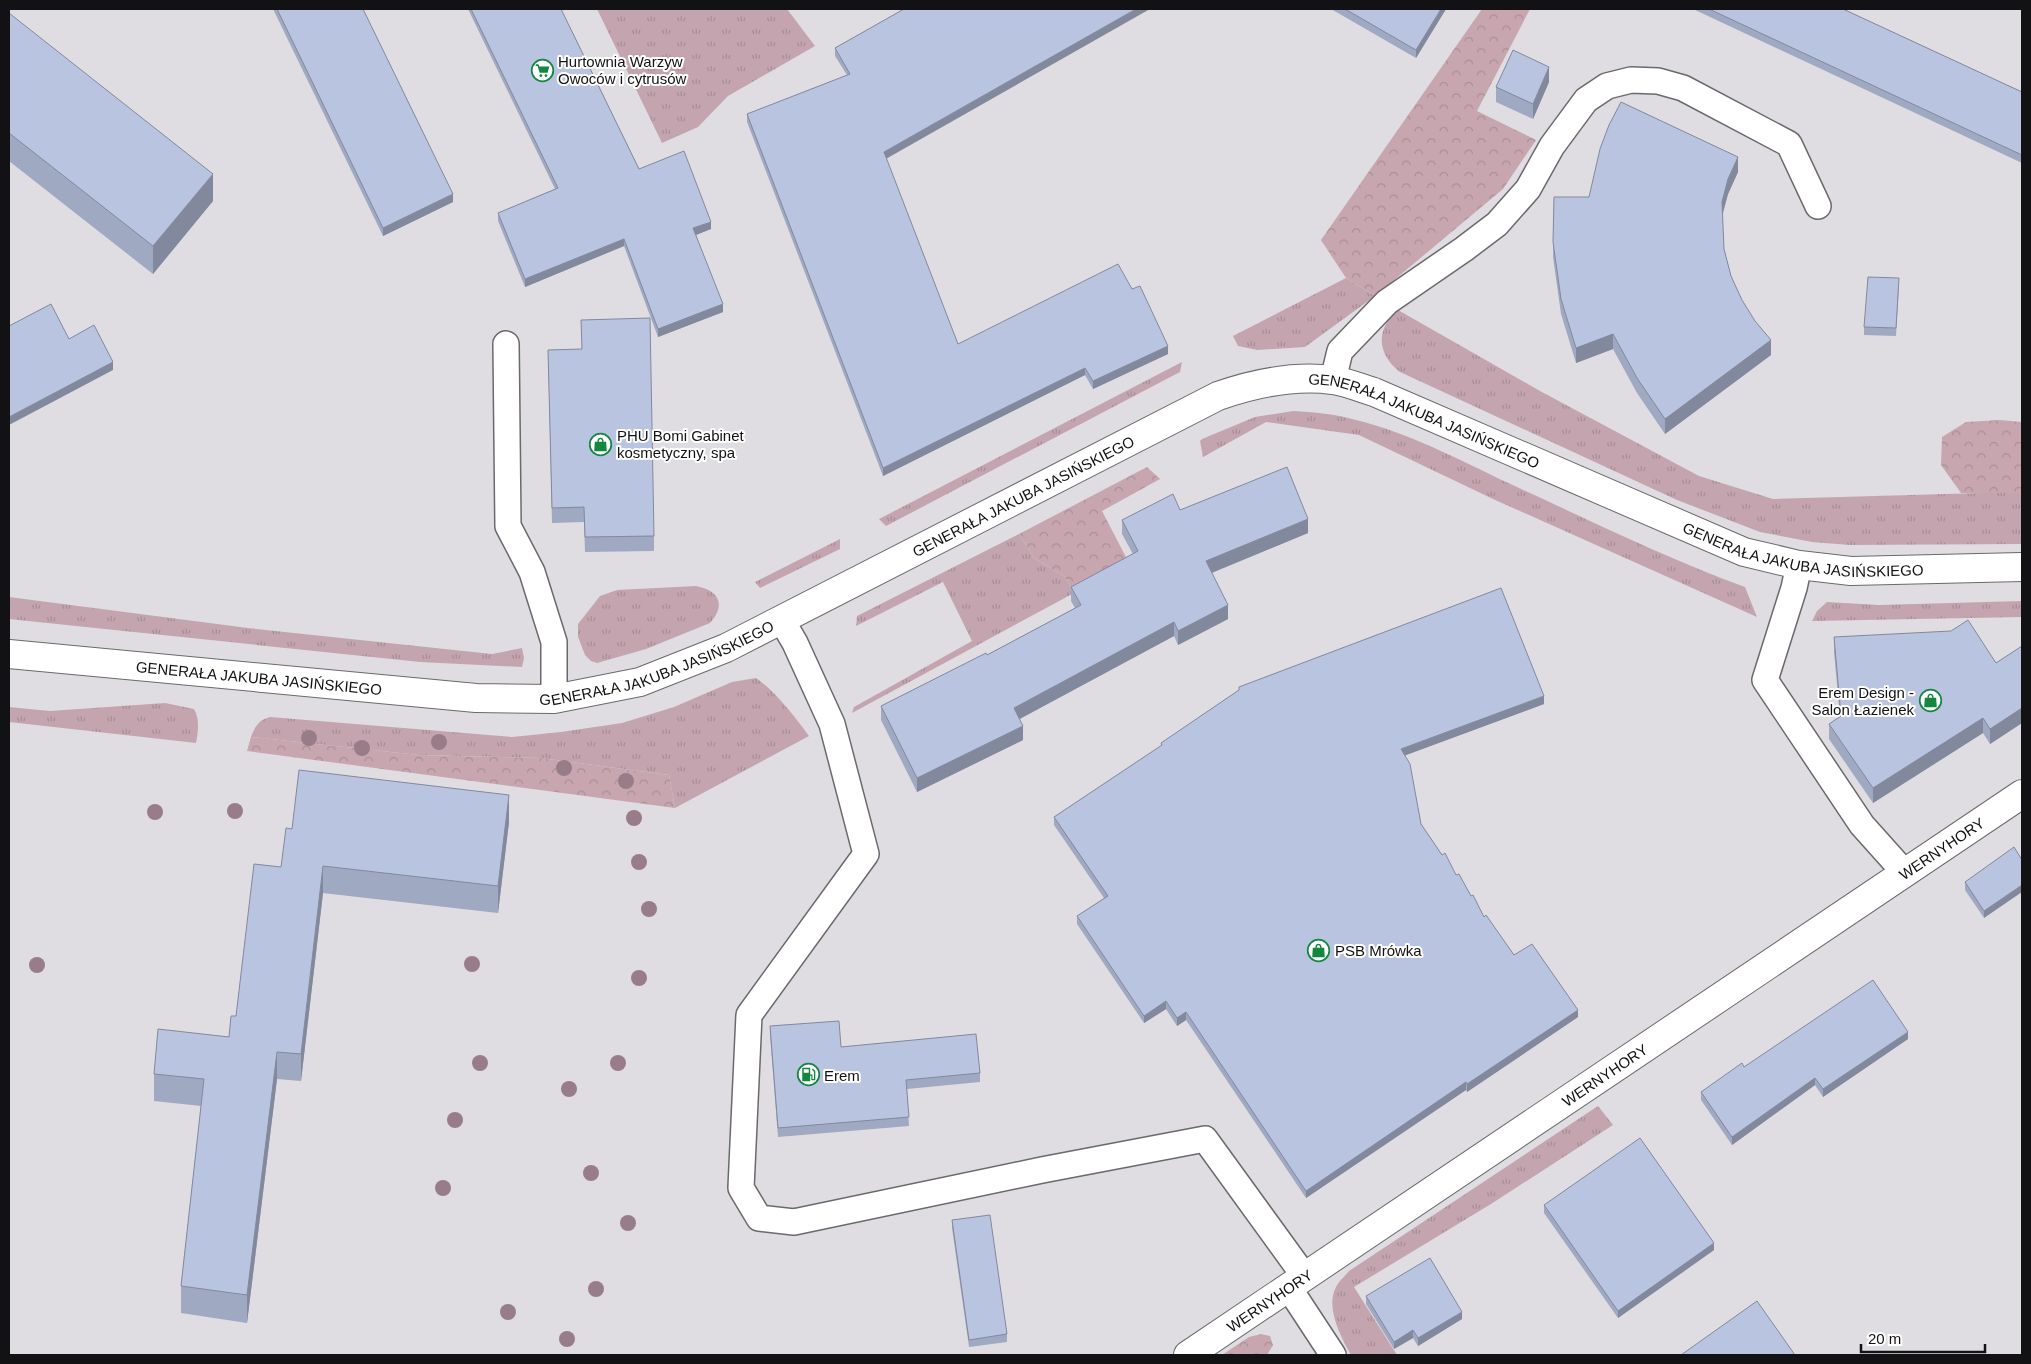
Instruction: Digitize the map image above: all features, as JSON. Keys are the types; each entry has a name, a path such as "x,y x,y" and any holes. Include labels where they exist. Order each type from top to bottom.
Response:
{"street":[{"name":"GENERAŁA JAKUBA JASIŃSKIEGO","path":"9,654 476,698 554,699 640,682 726,648 1218,396 1245,386 1276,380 1333,380 1374,392 1744,552 1799,565 1851,571 2022,567"},
{"name":"WERNYHORY","path":"1188,1355 2022,794"}],"lane":[{"path":"1333,380 1340,351 1387,302 1497,224 1528,189 1552,146 1586,100 1607,86 1631,80 1658,81 1683,88 1789,144 1818,206"},
{"path":"506,344 508,526 532,572 554,642 554,699"},
{"path":"1799,565 1790,604 1765,680 1862,825 1905,873"},
{"path":"782,619 832,724 866,854 749,1015 741,1188 759,1218 794,1222 1042,1170 1205,1139 1297,1282 1333,1355"}],"green space":[{"path":"597,9 787,9 815,46 728,96 698,127 662,143"},
{"path":"1482,9 1530,9 1477,111 1536,140 1503,189 1375,296 1346,278 1321,240"},
{"path":"1346,278 1375,296 1305,347 1257,350 1238,346 1233,336"},
{"path":"1398,310 1540,391 1699,476 1773,499 2022,493 2022,544 1850,545 1812,542 1760,532 1677,500 1400,372 1387,357 1382,341 1385,325"},
{"path":"1182,362 1180,372 886,526 879,519"},
{"path":"1293,411 1325,414 1376,425 1433,447 1624,537 1745,587 1757,617 1493,499 1359,435 1266,422 1203,457 1200,441 1202,439 1255,417"},
{"path":"2000,420 2022,422 2022,493 1961,493 1941,465 1942,437 1966,422"},
{"path":"1147,467 1160,479 1102,511 1129,563 1074,593 1065,577 1034,558 1019,534"},
{"path":"1019,534 1034,558 1065,577 1074,593 852,713 854,707 972,641 943,582 856,626 857,616"},
{"path":"840,539 840,549 760,588 755,582"},
{"path":"696,586 710,591 718,599 718,610 710,623 646,649 597,663 591,661 585,655 578,637 578,624 600,596 617,590"},
{"path":"9,597 248,628 492,654 522,648 524,658 522,667 420,662 9,619"},
{"path":"2022,601 2022,617 1812,621 1817,611 1827,602 1879,605"},
{"path":"756,678 778,698 809,736 675,808 669,775 541,758 419,755 251,737 258,724 270,717 512,737 561,732 622,723 674,707 732,682"},
{"path":"165,703 194,709 198,722 196,743 9,722 9,707 50,711"},
{"path":"251,737 419,755 541,758 669,775 675,808 247,751"},
{"path":"1598,1106 1613,1125 1491,1204 1354,1287 1397,1355 1351,1355 1336,1322 1332,1304 1336,1287 1349,1271"},
{"path":"1261,1334 1270,1336 1273,1345 1267,1355 1222,1355 1249,1337"}],"building":[{"path":"277,9 363,9 453,194 383,228"},
{"path":"471,9 561,9 639,169 684,151 711,222 693,228 723,304 658,329 624,239 525,279 498,213 558,188"},
{"path":"904,9 1136,9 884,152 958,344 1118,264 1132,289 1140,286 1168,346 1093,381 1085,368 883,468 747,114 850,74 835,48"},
{"path":"1345,9 1441,9 1416,50"},
{"path":"1709,9 1843,9 2022,92 2022,155"},
{"path":"9,13 213,174 153,246 9,133"},
{"path":"1513,50 1549,67 1533,104 1496,87"},
{"path":"1621,102 1738,157 1728,179 1722,202 1724,249 1731,276 1742,300 1755,321 1771,340 1665,419 1637,378 1613,334 1576,348 1561,299 1553,242 1554,197 1589,197 1600,149 1609,125"},
{"path":"1868,277 1899,278 1896,328 1864,327"},
{"path":"51,304 69,339 94,325 113,362 9,417 9,326"},
{"name":"PHU Bomi Gabinet kosmetyczny, spa","path":"650,318 654,536 585,537 584,507 552,508 548,350 582,349 581,320"},
{"path":"1287,467 1308,519 1206,561 1228,605 1178,631 1174,622 1014,708 1023,726 917,778 881,706 986,653 987,655 1081,605 1071,587 1138,551 1122,520 1173,494 1180,510"},
{"name":"PSB Mrówka","path":"1501,588 1544,696 1401,749 1410,764 1421,824 1442,855 1445,853 1456,875 1459,874 1471,896 1473,895 1484,917 1486,915 1514,955 1532,944 1578,1010 1467,1084 1466,1082 1306,1191 1186,1012 1177,1018 1166,1001 1144,1016 1077,916 1108,896 1054,817 1162,745 1161,743 1239,690 1239,687"},
{"name":"Erem Design - Salon Łazienek","path":"1968,620 1996,663 2022,646 2022,708 1990,729 1983,718 1873,788 1829,724 1841,716 1834,637 1951,631"},
{"path":"299,770 509,795 498,886 323,866 301,1054 277,1052 247,1295 181,1286 204,1079 154,1074 158,1029 229,1037 231,1016 236,1016 254,864 281,867 286,828 292,829"},
{"path":"2014,847 2022,860 2022,885 1984,911 1965,882"},
{"path":"1873,980 1908,1032 1823,1089 1815,1078 1732,1137 1701,1092 1742,1063 1744,1067"},
{"path":"839,1021 841,1047 976,1034 980,1073 906,1080 909,1117 778,1128 770,1026"},
{"path":"1640,1138 1714,1243 1618,1311 1544,1205"},
{"path":"990,1215 1007,1334 969,1340 952,1220"},
{"path":"1430,1258 1462,1312 1418,1338 1413,1330 1394,1342 1366,1296"},
{"path":"1757,1301 1795,1355 1681,1355"}],"place":[{"name":"Hurtownia Warzyw Owoców i cytrusów","path":"542,70"},
{"name":"PHU Bomi Gabinet kosmetyczny, spa","path":"601,444"},
{"name":"Erem Design - Salon Łazienek","path":"1930,701"},
{"name":"PSB Mrówka","path":"1319,950"},
{"name":"Erem","path":"808,1075"}]}
